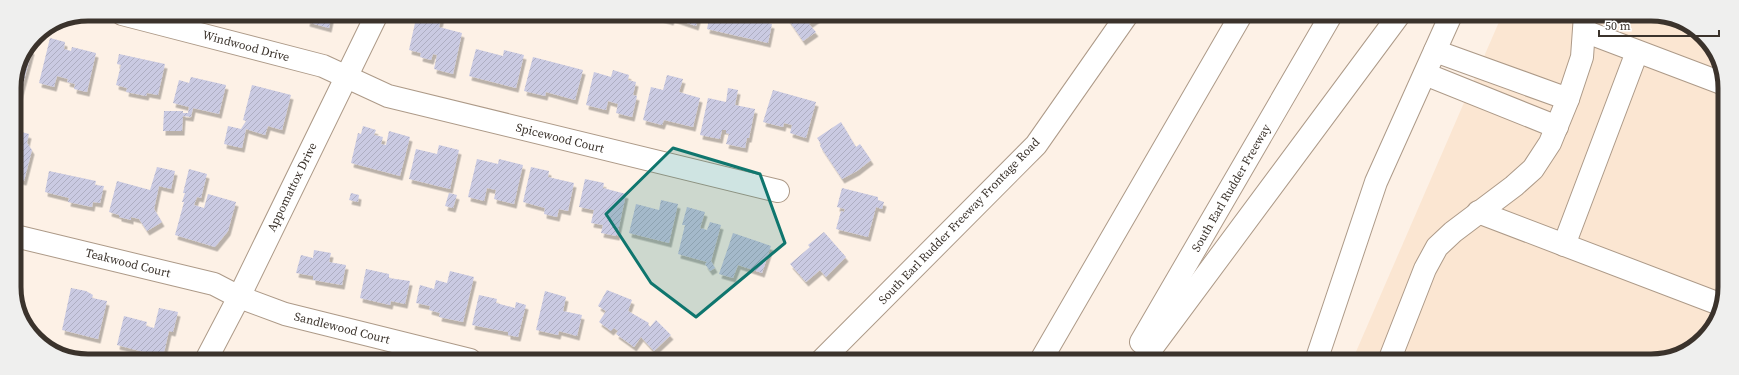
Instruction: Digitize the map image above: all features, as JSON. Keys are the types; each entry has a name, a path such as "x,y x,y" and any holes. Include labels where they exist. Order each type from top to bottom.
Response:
{"main road":[{"name":"Windwood Drive","path":"149,21 323,66 346,76"},
{"name":"Appomattox Drive","path":"209,354 239,297 374,21"},
{"name":"South Earl Rudder Freeway Frontage Road","path":"828,354 1036,145 1123,21"},
{"path":"1044,354 1238,21"},
{"name":"South Earl Rudder Freeway","path":"1134,354 1328,21"},
{"path":"1147,354 1395,21"},
{"path":"1318,354 1376,182 1448,21"},
{"path":"1398,354 1425,269 1438,247 1453,232 1514,186 1532,169 1550,142 1568,100 1582,56 1584,23 1637,52 1718,82"},
{"path":"1435,51 1568,100"},
{"path":"1564,245 1637,52"},
{"path":"1425,74 1557,127"},
{"name":"Spicewood Court","path":"346,76 388,96 778,191"},
{"path":"1478,212 1716,303"},
{"name":"Teakwood Court","path":"21,237 214,284 239,297"},
{"name":"Sandlewood Court","path":"239,297 285,314 446,354"}],"highlighted area":[{"path":"673,148 760,174 785,243 696,317 651,283 606,214"}],"shaded area":[{"path":"1499,21 1664,22 1688,32 1704,47 1713,62 1717,75 1718,88 1718,287 1717,300 1713,313 1707,324 1692,340 1673,350 1664,353 1651,354 1355,354"}],"building":[{"path":"307,21 330,21 329,28"},
{"path":"415,21 441,21 439,27 462,33 453,74 434,69 437,55 433,54 431,60 420,57 421,53 409,50"},
{"path":"681,21 697,21 696,26"},
{"path":"709,21 760,21 772,24 768,43 707,29"},
{"path":"789,21 813,21 809,24 816,32 803,41"},
{"path":"50,38 65,42 64,49 71,51 72,47 96,53 87,92 74,89 75,84 67,82 68,79 57,76 54,87 39,83"},
{"path":"476,49 503,56 504,50 524,55 516,88 469,76"},
{"path":"31,53 21,91 23,70"},
{"path":"119,54 165,64 158,95 147,93 146,96 126,92 127,88 116,85 121,65 117,64"},
{"path":"533,57 583,70 575,100 546,92 545,96 524,91"},
{"path":"613,70 629,75 628,80 636,82 633,95 637,96 632,117 616,113 618,104 608,101 606,110 586,105 594,72 611,77"},
{"path":"667,75 683,79 679,92 700,98 693,127 664,120 662,125 643,120 651,87 663,90"},
{"path":"191,77 226,85 219,114 193,108 191,117 183,116 182,131 163,131 164,111 183,111 183,113 188,113 189,107 173,103 179,80 189,83"},
{"path":"252,85 291,95 282,130 268,126 265,135 246,129 242,148 224,144 228,126 241,129 246,121 243,120"},
{"path":"728,88 738,90 735,105 755,109 749,138 747,138 745,148 726,144 729,134 726,133 726,130 722,130 720,139 700,135 708,98 726,102"},
{"path":"773,90 816,102 806,138 790,133 792,125 784,123 783,127 763,122"},
{"path":"841,122 856,147 860,144 871,160 857,171 842,179 820,146 821,144 817,138"},
{"path":"363,126 376,130 374,135 383,137 381,144 386,145 389,131 410,137 400,176 351,163 358,133 361,134"},
{"path":"21,132 29,134 27,143 32,150 24,181 21,180"},
{"path":"439,145 459,150 450,189 409,179 416,149 437,154"},
{"path":"477,159 498,164 499,159 523,165 514,204 494,199 496,190 487,188 484,201 468,197"},
{"path":"157,167 175,171 171,189 159,186 154,209 162,222 147,231 139,219 131,217 131,220 119,217 119,215 109,212 117,181 150,190"},
{"path":"531,167 549,171 548,177 574,183 568,211 559,209 557,217 544,214 545,208 523,202"},
{"path":"189,169 207,174 201,198 197,197 194,205 204,208 208,194 236,202 228,231 215,247 175,235 184,202 182,202 185,193 183,193"},
{"path":"49,171 96,181 95,185 104,186 100,203 93,202 92,207 68,202 69,198 45,192"},
{"path":"585,179 604,183 603,188 626,194 617,236 601,233 603,225 591,223 594,210 579,207"},
{"path":"842,188 878,197 878,200 884,202 882,209 876,207 868,237 836,229 841,211 844,212 845,209 837,207"},
{"path":"351,193 359,195 358,202 349,200"},
{"path":"449,193 457,195 453,208 445,206"},
{"path":"661,200 678,204 669,243 629,233 636,204 659,210"},
{"path":"687,207 705,212 700,228 707,230 710,222 721,225 711,261 715,268 710,271 705,264 707,262 678,254 685,225 682,225"},
{"path":"824,232 846,257 826,277 820,270 806,282 790,264 810,247 808,245"},
{"path":"733,233 771,246 762,273 738,265 733,278 719,274"},
{"path":"314,250 331,253 329,262 346,265 342,285 313,280 313,276 296,273 301,255 313,258"},
{"path":"366,269 389,274 389,278 410,281 405,304 391,301 390,305 360,298"},
{"path":"450,271 474,277 463,322 439,317 440,313 429,310 430,306 416,303 420,285 434,289 436,280 447,283"},
{"path":"71,288 86,291 93,295 92,298 107,301 98,339 62,330"},
{"path":"607,290 632,300 628,311 649,323 648,324 650,327 656,320 671,335 654,351 641,337 634,347 616,334 618,331 614,328 611,331 599,322 606,311 598,306"},
{"path":"545,291 566,297 563,311 582,315 577,336 559,331 558,335 536,330"},
{"path":"479,295 497,299 496,303 515,308 516,302 526,305 518,337 508,335 508,332 472,325"},
{"path":"159,308 178,312 173,332 169,331 164,354 152,354 117,345 124,316 147,322 146,326 154,328"}]}
